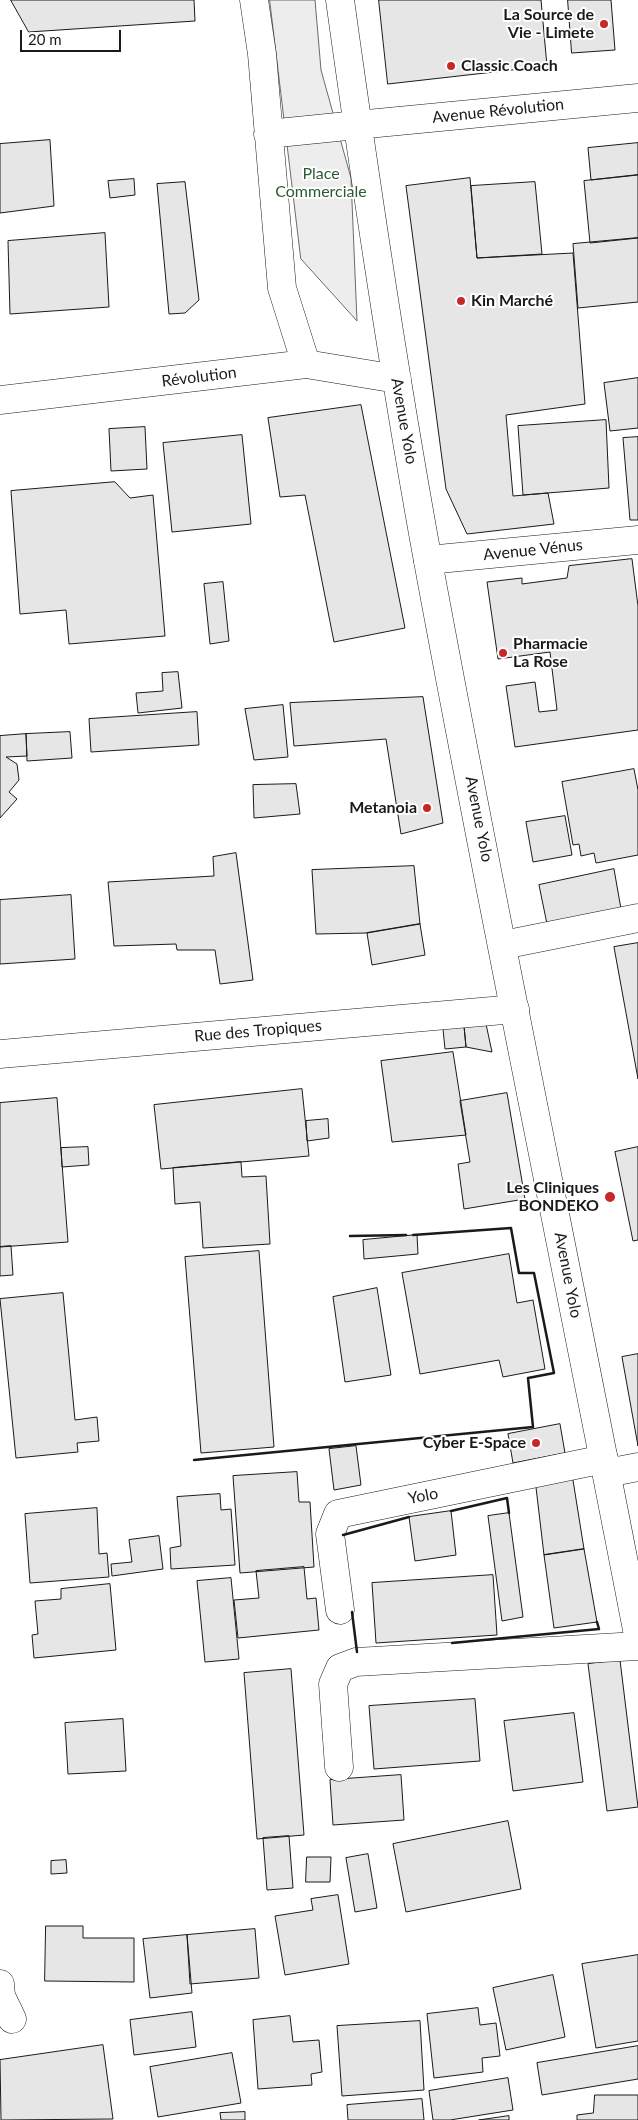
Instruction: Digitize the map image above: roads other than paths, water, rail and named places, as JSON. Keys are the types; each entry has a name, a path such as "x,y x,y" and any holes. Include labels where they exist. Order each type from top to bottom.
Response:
{"street":[{"path":"254,0 262,54 282,288 306,364"},
{"name":"Avenue Yolo","path":"340,0 357,125 428,560 638,1635"},
{"name":"Avenue Révolution","path":"268,134 638,98"},
{"name":"Révolution","path":"0,400 306,364 397,379"},
{"name":"Avenue Vénus","path":"428,560 638,540"},
{"path":"503,945 638,918"},
{"name":"Rue des Tropiques","path":"0,1054 515,1009"},
{"path":"606,1466 638,1467"},
{"name":"Yolo","path":"340,1610 330,1534 338,1514 606,1466"},
{"path":"339,1767 333,1684 340,1668 356,1662 638,1646"},
{"path":"0,1984 1,1996 12,2019"}],"place":[{"name":"La Source de Vie - Limete","path":"604,24"},
{"name":"Classic Coach","path":"451,66"},
{"name":"Kin Marché","path":"461,301"},
{"name":"Pharmacie La Rose","path":"503,653"},
{"name":"Metanoia","path":"427,808"},
{"name":"Les Cliniques BONDEKO","path":"610,1197"},
{"name":"Cyber E-Space","path":"536,1443"}],"park label":[{"name":"Place Commerciale","path":"321,183"}]}
